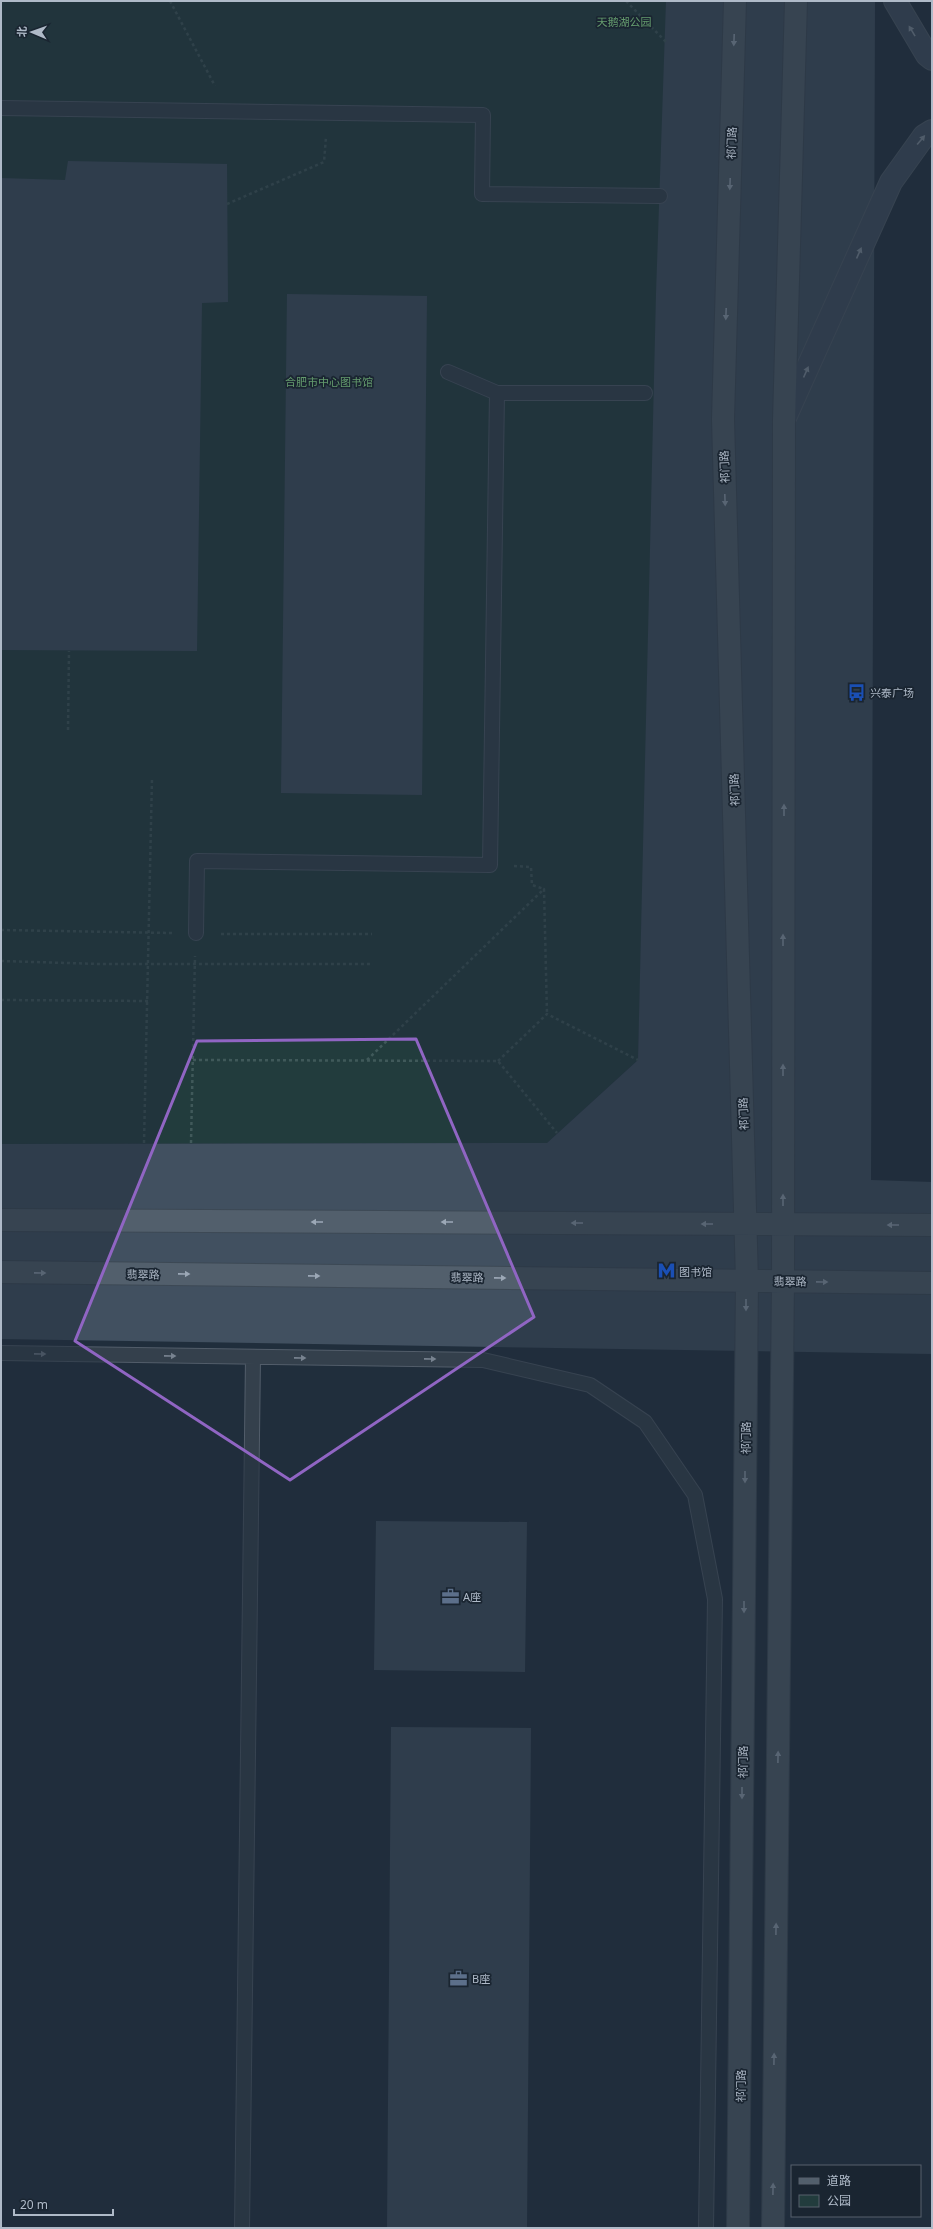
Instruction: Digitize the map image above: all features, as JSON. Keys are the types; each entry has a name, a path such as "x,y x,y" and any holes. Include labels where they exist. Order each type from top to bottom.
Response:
{"main road":[{"name":"祁门路","path":"735,1 723,419 747,1281 738,2228"},
{"path":"773,2228 783,1281 784,420 796,1"},
{"path":"1,1220 932,1225"},
{"name":"翡翠路","path":"1,1272 932,1283"}],"street":[{"path":"895,1 927,55 932,58"},
{"path":"784,420 891,182 924,136 932,131"}],"lane":[{"path":"1,108 482,115 482,194 660,196"},
{"path":"448,372 497,393 645,393"},
{"path":"196,933 197,862 490,865 497,393"},
{"path":"1,1353 483,1360 590,1385 645,1422 695,1495 715,1599 706,2228"},
{"path":"242,2228 253,1357"}],"path":[{"path":"170,1 229,111"},
{"path":"626,1 667,43"},
{"path":"227,204 324,162"},
{"path":"68,730 69,650"},
{"path":"144,1143 152,778"},
{"path":"490,865 531,867 532,885 544,890"},
{"path":"193,1060 498,1061 547,1014 544,890"},
{"path":"367,1060 544,890"},
{"path":"1,930 101,932"},
{"path":"191,1144 196,933"},
{"path":"255,934 372,934"},
{"path":"1,961 149,964 373,964"},
{"path":"1,1000 148,1001"},
{"path":"547,1014 638,1060"},
{"path":"498,1061 558,1133"}],"highlighted area":[{"path":"416,1039 534,1317 290,1480 75,1341 197,1041"}],"green space":[{"name":"合肥市中心图书馆","path":"1,1 668,1 638,1060 547,1143 1,1144"}],"building":[{"path":"666,1 875,1 871,1180 932,1182 932,1354 1,1339 1,1144 547,1143 638,1060 656,294"},
{"path":"68,161 227,164 228,302 202,303 197,651 1,650 1,178 65,180"},
{"path":"287,294 427,296 422,795 281,793"},
{"name":"A座","path":"376,1521 527,1522 525,1672 374,1670"},
{"name":"B座","path":"391,1727 531,1728 527,2228 387,2228"}],"place":[{"name":"兴泰广场","path":"857,692"},
{"name":"图书馆","path":"666,1271"},
{"name":"A座","path":"450,1596"},
{"name":"B座","path":"459,1978"}],"park label":[{"name":"天鹅湖公园","path":"624,21"}]}
